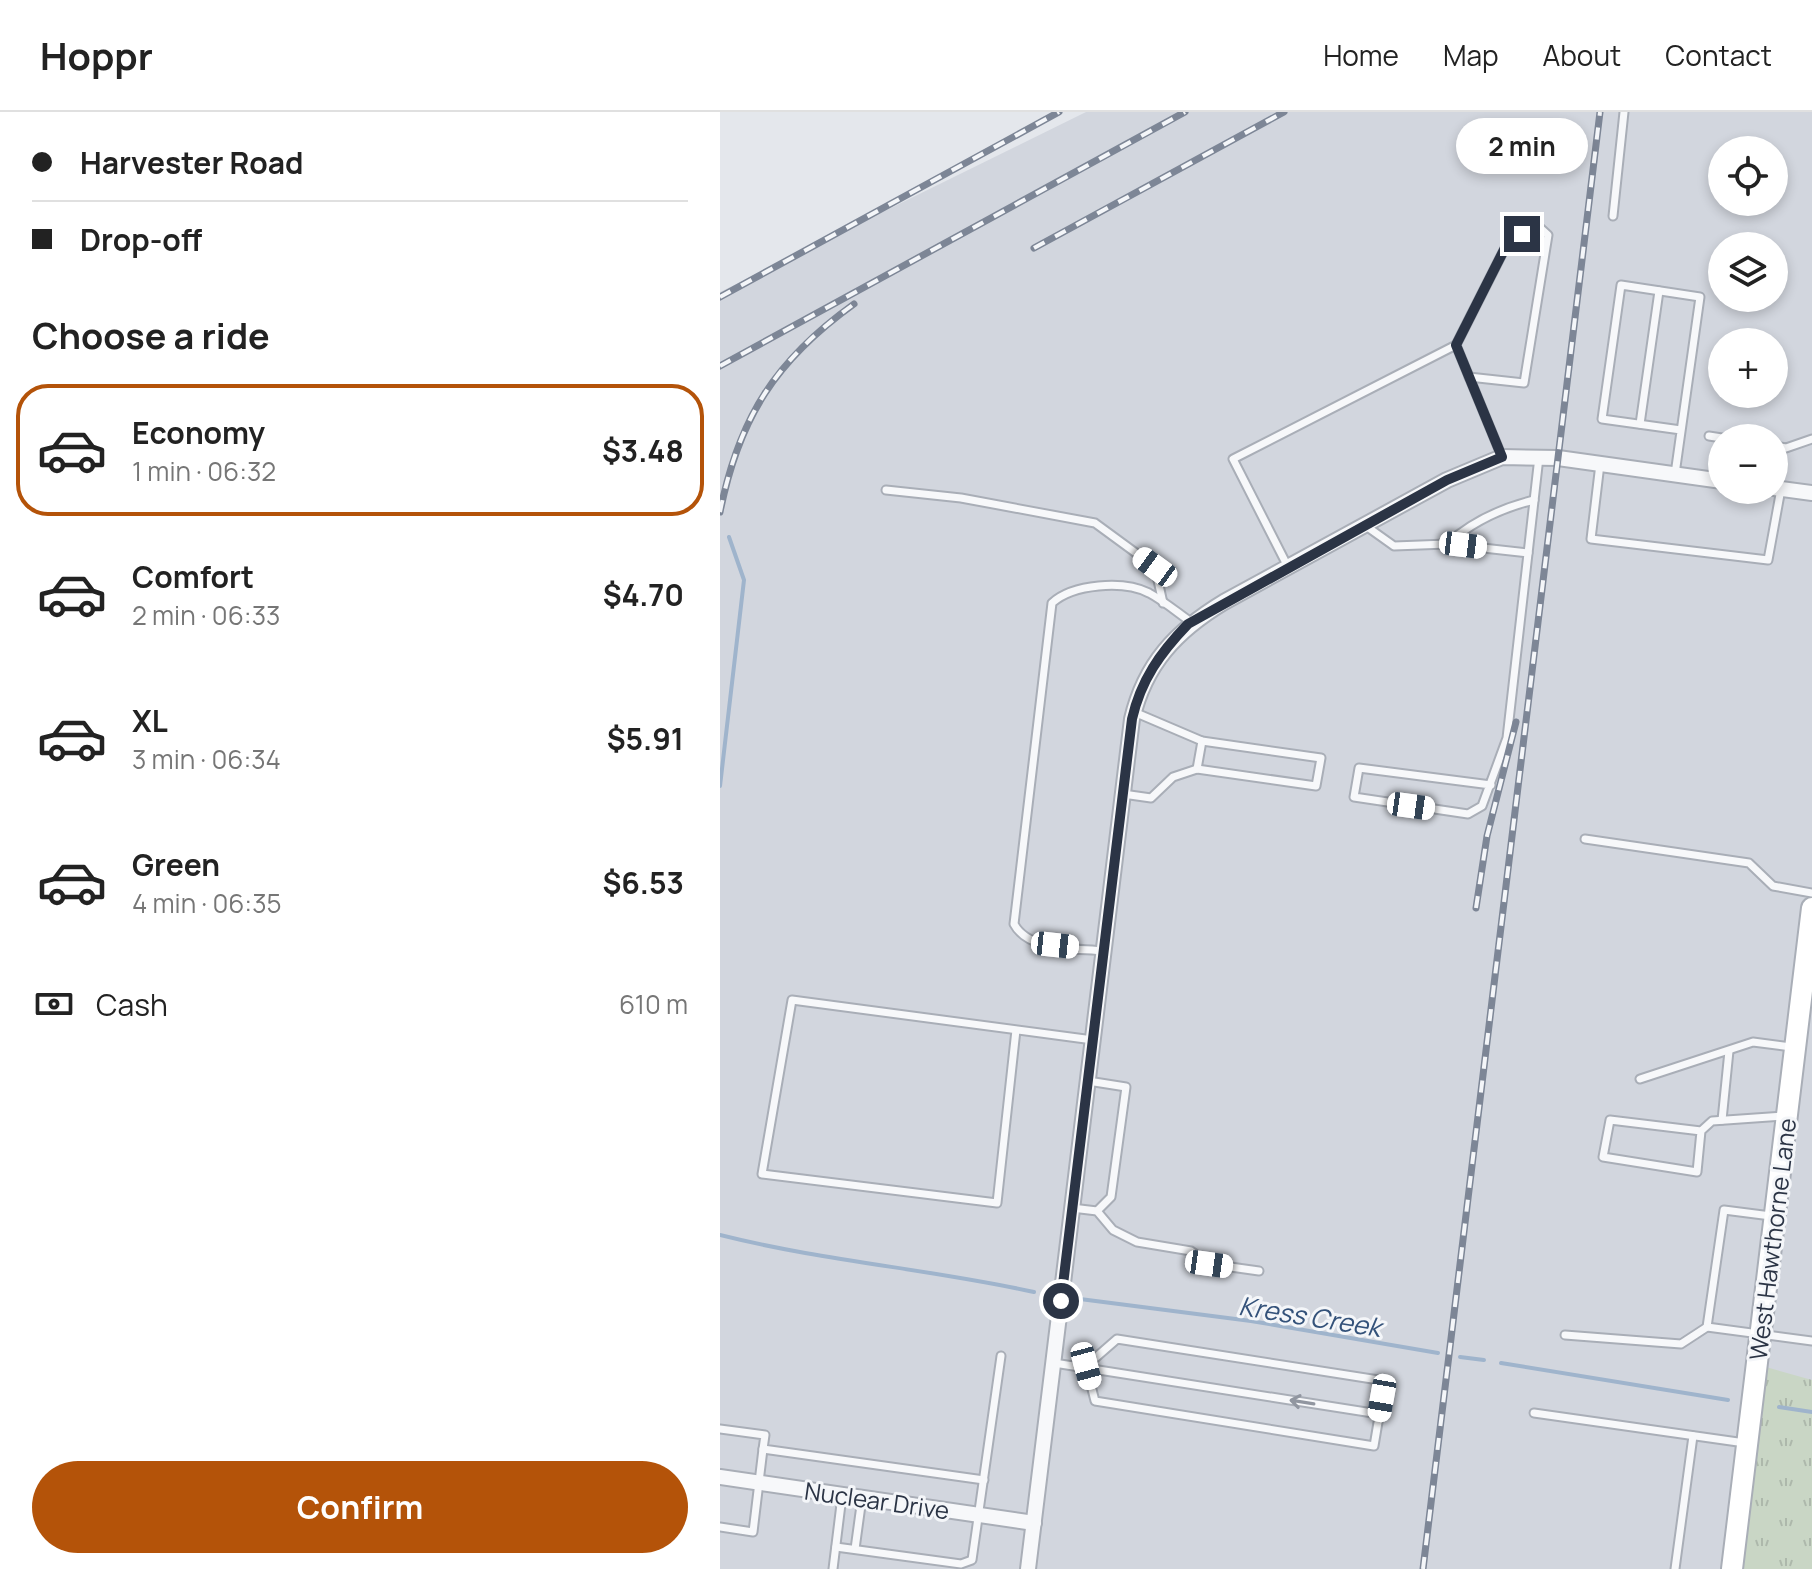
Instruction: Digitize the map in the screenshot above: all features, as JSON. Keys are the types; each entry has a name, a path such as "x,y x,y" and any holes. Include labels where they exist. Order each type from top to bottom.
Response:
{"street":[{"path":"1028,1569 1134,712 1152,665 1191,622 1447,480 1502,457 1539,457 1708,479"},
{"path":"1788,490 1812,493"},
{"name":"West Hawthorne Lane","path":"1732,1569 1795,1047 1807,986 1812,908"},
{"name":"Nuclear Drive","path":"720,1477 1034,1523"}],"lane":[{"path":"1613,216 1624,112"},
{"path":"1288,567 1233,459 1456,345 1507,244 1536,224 1548,235 1524,383 1469,377"},
{"path":"1675,474 1700,297 1621,285 1602,419 1681,430"},
{"path":"1640,424 1659,291"},
{"path":"1456,345 1502,457"},
{"path":"1788,447 1812,439"},
{"path":"1491,785 1359,768 1354,797 1468,814 1482,806 1491,785 1507,738 1539,457"},
{"path":"1600,464 1591,539 1768,560 1775,504"},
{"path":"886,490 961,498 1095,523 1155,567 1163,603"},
{"path":"1447,544 1467,526 1510,506 1534,500"},
{"path":"1366,526 1394,546 1447,544 1528,553"},
{"path":"1104,951 1033,942 1019,934 1014,924 1052,603 1061,595 1100,586 1146,592 1191,622"},
{"path":"1123,794 1151,798 1173,777 1197,769 1316,786 1321,758 1202,741 1134,712"},
{"path":"1197,769 1202,741"},
{"path":"1585,839 1749,863 1773,886 1812,893"},
{"path":"1016,1030 997,1203 762,1174 792,1000 1093,1040"},
{"path":"1640,1079 1753,1042 1795,1047"},
{"path":"1722,1120 1729,1051"},
{"path":"1088,1081 1126,1087 1111,1197 1097,1211"},
{"path":"1701,1131 1610,1120 1603,1157 1697,1172 1701,1131 1712,1121 1787,1116"},
{"path":"1072,1208 1097,1211 1113,1230 1137,1242 1191,1251 1209,1264 1259,1271"},
{"path":"1707,1327 1724,1210 1775,1216"},
{"path":"1565,1335 1681,1344 1707,1327 1812,1341"},
{"path":"1117,1339 1385,1381 1374,1446 1095,1401 1086,1366 1117,1339"},
{"path":"836,1547 969,1563 979,1515 1001,1356"},
{"path":"1053,1363 1379,1414"},
{"path":"1534,1413 1747,1444"},
{"path":"720,1429 765,1435 753,1532 720,1527"},
{"path":"1675,1569 1693,1436"},
{"path":"763,1449 984,1480"},
{"path":"833,1569 842,1495"},
{"path":"855,1549 862,1498"}],"shaded area":[{"path":"1086,112 1812,112 1812,1381 1734,1569 720,1569 720,292"}],"green space":[{"path":"1759,1365 1812,1380 1812,1569 1732,1569"}],"waterway":[{"name":"Kress Creek","path":"720,786 744,580 729,537"},
{"name":"Kress Creek","path":"720,1235 798,1252 1034,1292"},
{"name":"Kress Creek","path":"1080,1299 1251,1321 1438,1353"},
{"name":"Kress Creek","path":"1460,1357 1484,1360"},
{"name":"Kress Creek","path":"1501,1363 1728,1400"},
{"name":"Kress Creek","path":"1779,1407 1812,1412"}],"railway":[{"path":"720,297 1059,112"},
{"path":"720,366 1185,112"},
{"path":"1034,248 1284,112"},
{"path":"1423,1569 1600,112"},
{"path":"720,512 738,447 765,393 803,347 854,304"},
{"path":"1476,908 1487,836 1516,722"}],"route":[{"path":"1061,1301 1132,719 1142,685 1152,665 1188,624 1447,480 1502,457 1456,345 1507,244 1522,234"}]}
